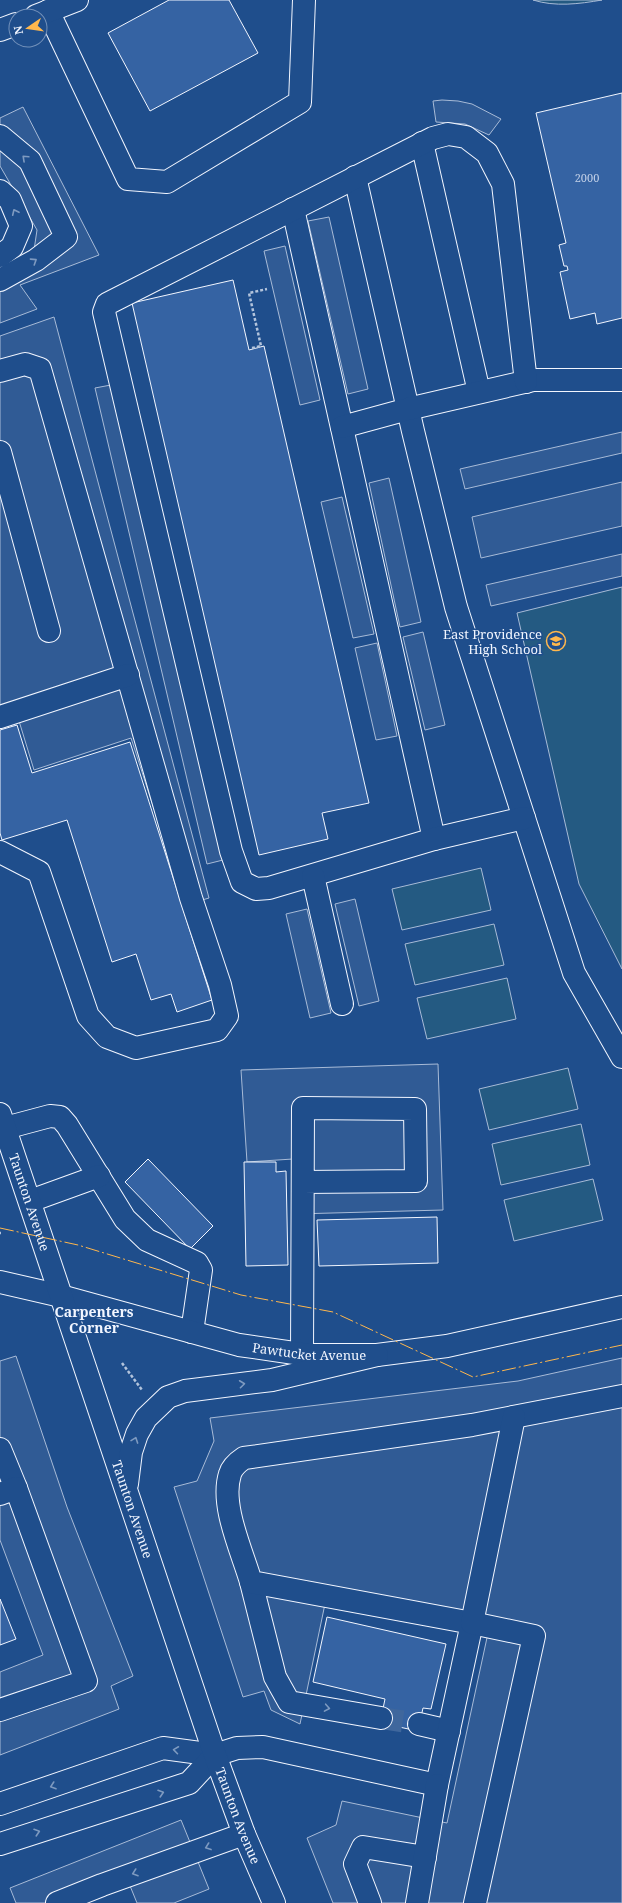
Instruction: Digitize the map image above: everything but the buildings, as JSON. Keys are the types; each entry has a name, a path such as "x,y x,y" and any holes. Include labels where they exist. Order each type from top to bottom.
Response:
{"main road":[{"path":"48,12 77,0"},
{"path":"48,26 128,179 167,182 300,102 304,0"},
{"path":"524,818 434,839 269,888 256,889 242,882 231,851 104,312 107,304 422,143 448,134 466,137 487,153 502,184 526,382"},
{"path":"0,136 30,161 66,237 36,260 0,280"},
{"path":"422,143 479,392"},
{"path":"355,177 408,409 456,607 574,973 622,1057"},
{"path":"0,191 10,200 21,226 12,247 0,256"},
{"path":"293,209 434,839"},
{"path":"0,371 25,364 40,369 191,898 220,985 227,1016 217,1030 136,1048 107,1037 88,1016 39,872 0,852"},
{"path":"342,427 408,409 526,382 572,379 622,380"},
{"path":"0,452 49,631"},
{"path":"0,717 128,675"},
{"path":"313,876 342,1004"},
{"path":"302,1354 303,1108 415,1109 416,1181 303,1182"},
{"path":"0,1161 2,1146 2,1120 50,1116 60,1117 125,1219 147,1240 197,1263 201,1270 192,1332"},
{"name":"Taunton Avenue","path":"2,1120 215,1755 244,1834 274,1903"},
{"path":"30,1201 99,1176"},
{"name":"Pawtucket Avenue","path":"0,1282 61,1296 239,1345 302,1354 377,1355 447,1346 622,1307"},
{"path":"126,1492 131,1452 137,1434 146,1418 168,1397 185,1391 272,1380 377,1355"},
{"path":"381,1718 289,1702 274,1677 251,1582 232,1520 226,1493 230,1473 244,1458 472,1425 622,1396"},
{"path":"417,1903 437,1785 514,1416"},
{"path":"0,1449 8,1491 86,1680 0,1710"},
{"path":"251,1582 534,1636 475,1903"},
{"path":"419,1724 448,1731"},
{"path":"0,1804 163,1748 215,1755 236,1748 263,1748 437,1785"},
{"path":"0,1844 190,1784 215,1755"},
{"path":"57,1903 126,1876 244,1834"},
{"path":"370,1903 355,1864 363,1847 425,1857"}],"path":[{"path":"252,348 261,346 249,293 267,289"},
{"path":"122,1363 144,1393"}],"shaded area":[{"path":"533,0 602,0 576,4 550,4"},
{"path":"442,100 472,104 501,119 489,135 465,124 436,122 433,101"},
{"path":"23,107 99,255 20,285 37,309 0,323 0,271 33,257 37,230 0,166 0,118"},
{"path":"329,217 368,389 348,394 308,221"},
{"path":"285,246 320,400 300,405 264,251"},
{"path":"54,317 209,898 185,905 131,738 34,770 19,721 0,727 0,336"},
{"path":"116,384 227,859 207,864 95,388"},
{"path":"622,432 622,453 465,489 460,469"},
{"path":"389,478 421,622 400,627 369,483"},
{"path":"622,482 622,526 481,558 472,517"},
{"path":"342,497 374,634 353,638 321,502"},
{"path":"622,554 622,576 491,606 486,585"},
{"path":"622,587 622,969 579,884 517,613"},
{"path":"423,632 445,725 425,730 403,637"},
{"path":"377,643 397,736 376,740 355,648"},
{"path":"481,868 491,910 402,930 392,889"},
{"path":"355,899 379,1001 359,1006 335,904"},
{"path":"307,909 331,1013 310,1018 286,914"},
{"path":"494,924 504,965 415,985 405,944"},
{"path":"507,978 516,1019 427,1039 417,998"},
{"path":"438,1064 443,1210 295,1214 293,1159 247,1162 241,1070"},
{"path":"568,1068 578,1109 489,1130 479,1089"},
{"path":"581,1124 590,1165 501,1185 492,1144"},
{"path":"593,1179 603,1220 514,1241 504,1200"},
{"path":"16,1356 67,1507 133,1676 111,1686 119,1709 0,1755 0,1672 43,1655 0,1540 0,1361"},
{"path":"622,1358 622,1903 333,1903 307,1838 336,1825 342,1801 447,1823 488,1633 326,1599 300,1724 271,1710 264,1691 243,1697 174,1487 197,1481 214,1441 210,1418 518,1381"},
{"path":"181,1820 209,1889 174,1903 137,1903 126,1876 58,1903 16,1903 10,1888"}],"tunnel":[{"path":"381,1718 419,1724"}],"power":[{"path":"0,1228 78,1245 241,1295 333,1312 473,1377 622,1345"}],"place":[{"name":"East Providence High School","path":"556,641"}],"district":[{"name":"Carpenters Corner","path":"94,1320"}]}
